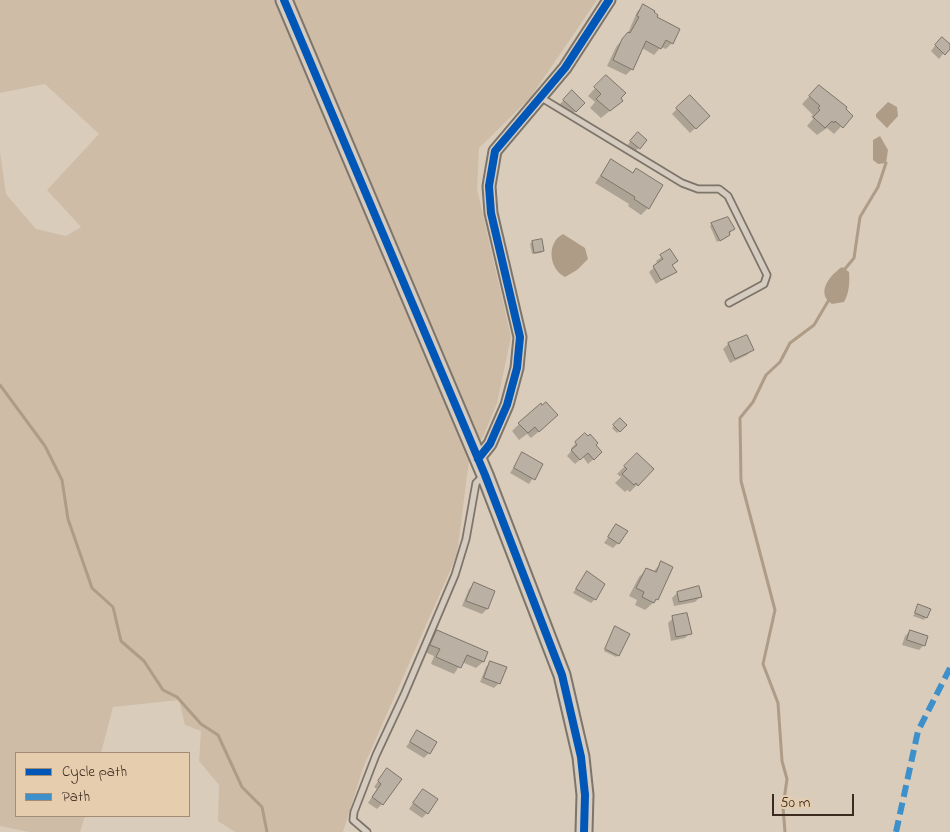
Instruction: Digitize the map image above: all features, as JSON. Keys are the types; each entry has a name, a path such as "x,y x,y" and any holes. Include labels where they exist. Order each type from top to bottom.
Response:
{"street":[{"path":"284,0 485,475 562,675 581,758 585,795 584,832"},
{"path":"478,459 490,444 507,406 517,368 520,337 491,212 488,186 495,151 565,68 609,0"}],"lane":[{"path":"540,98 682,183 698,189 718,189 728,196 767,274 764,284 729,303"},
{"path":"367,832 353,820 354,812 376,755 404,695 455,575 466,539 476,483 485,475"}],"shaded area":[{"path":"0,0 597,0 530,98 479,148 477,189 511,337 497,403 483,437 469,460 457,555 363,768 343,832 235,832 218,821 219,785 199,761 201,731 185,725 179,700 113,707 101,752 15,752 15,817 85,817 80,832 29,832 0,826 0,152 6,194 36,229 66,236 81,227 47,190 99,134 45,84 0,93"},
{"path":"888,102 897,107 898,116 887,128 876,117 876,114"},
{"path":"880,136 888,150 886,163 878,164 873,160 873,140"},
{"path":"563,234 585,248 588,259 577,270 565,277 556,268 552,256 554,243"},
{"path":"842,267 849,272 848,292 844,302 832,304 825,295 826,284"}],"building":[{"path":"643,4 655,11 658,15 657,17 680,29 673,44 666,40 661,49 646,41 633,70 613,60 622,39 628,32 630,33 639,17 637,16"},
{"path":"942,37 950,44 950,49 945,55 935,45"},
{"path":"606,75 626,93 621,98 623,101 610,111 596,99 601,94 594,87"},
{"path":"819,85 847,107 846,109 853,116 843,128 835,121 834,123 832,121 825,128 813,117 820,110 818,108 820,106 809,96"},
{"path":"572,90 585,103 576,112 563,100"},
{"path":"690,95 710,116 696,129 676,108"},
{"path":"638,132 647,140 640,149 630,141"},
{"path":"611,159 633,173 636,168 663,185 649,209 634,199 635,197 601,176"},
{"path":"728,217 735,229 729,232 730,235 720,241 711,223"},
{"path":"542,239 544,251 534,253 532,241"},
{"path":"670,249 678,261 672,265 677,272 661,280 653,266 663,259 660,255"},
{"path":"747,335 754,350 735,359 728,343"},
{"path":"546,402 558,415 539,432 535,427 528,433 518,423 541,403 542,405"},
{"path":"620,418 627,425 620,432 613,425"},
{"path":"585,433 588,436 590,434 598,443 596,445 602,452 594,460 588,453 580,460 571,450 577,445 575,442"},
{"path":"522,452 543,464 535,480 514,468"},
{"path":"637,453 654,469 638,486 636,483 634,485 622,474 627,469 624,466"},
{"path":"616,524 628,531 619,544 608,537"},
{"path":"661,561 673,567 658,600 656,599 654,603 642,597 644,592 636,588 646,568 656,572"},
{"path":"587,571 605,584 596,600 576,589"},
{"path":"474,582 495,591 488,609 466,601"},
{"path":"699,586 702,597 679,602 677,592"},
{"path":"918,604 931,609 927,618 915,613"},
{"path":"687,613 692,634 676,637 672,616"},
{"path":"615,626 630,634 619,656 605,649"},
{"path":"437,630 488,652 484,662 467,655 461,668 436,657 440,649 430,645"},
{"path":"910,630 928,636 925,646 907,640"},
{"path":"490,661 507,667 500,684 484,678"},
{"path":"417,730 437,742 430,754 410,742"},
{"path":"387,768 402,779 383,805 372,797 381,784 378,781"},
{"path":"423,789 438,799 428,814 413,803"}],"waterway":[{"path":"844,270 854,258 860,217 878,187 886,163"},
{"path":"785,832 783,807 787,779 782,761 778,703 763,664 775,610 741,481 740,418 753,402 766,375 780,362 790,343 814,325 830,298"},
{"path":"0,385 45,446 62,480 68,519 92,588 113,607 121,641 144,661 163,690 177,697 201,724 218,735 242,787 262,807 267,832"}],"marked path":[{"path":"896,832 918,731 950,668"}],"cycle path":[{"path":"284,0 485,475 562,675 581,757 585,795 584,832"},
{"path":"478,459 490,444 507,405 517,368 520,337 491,213 489,186 495,151 565,68 609,0"}]}
